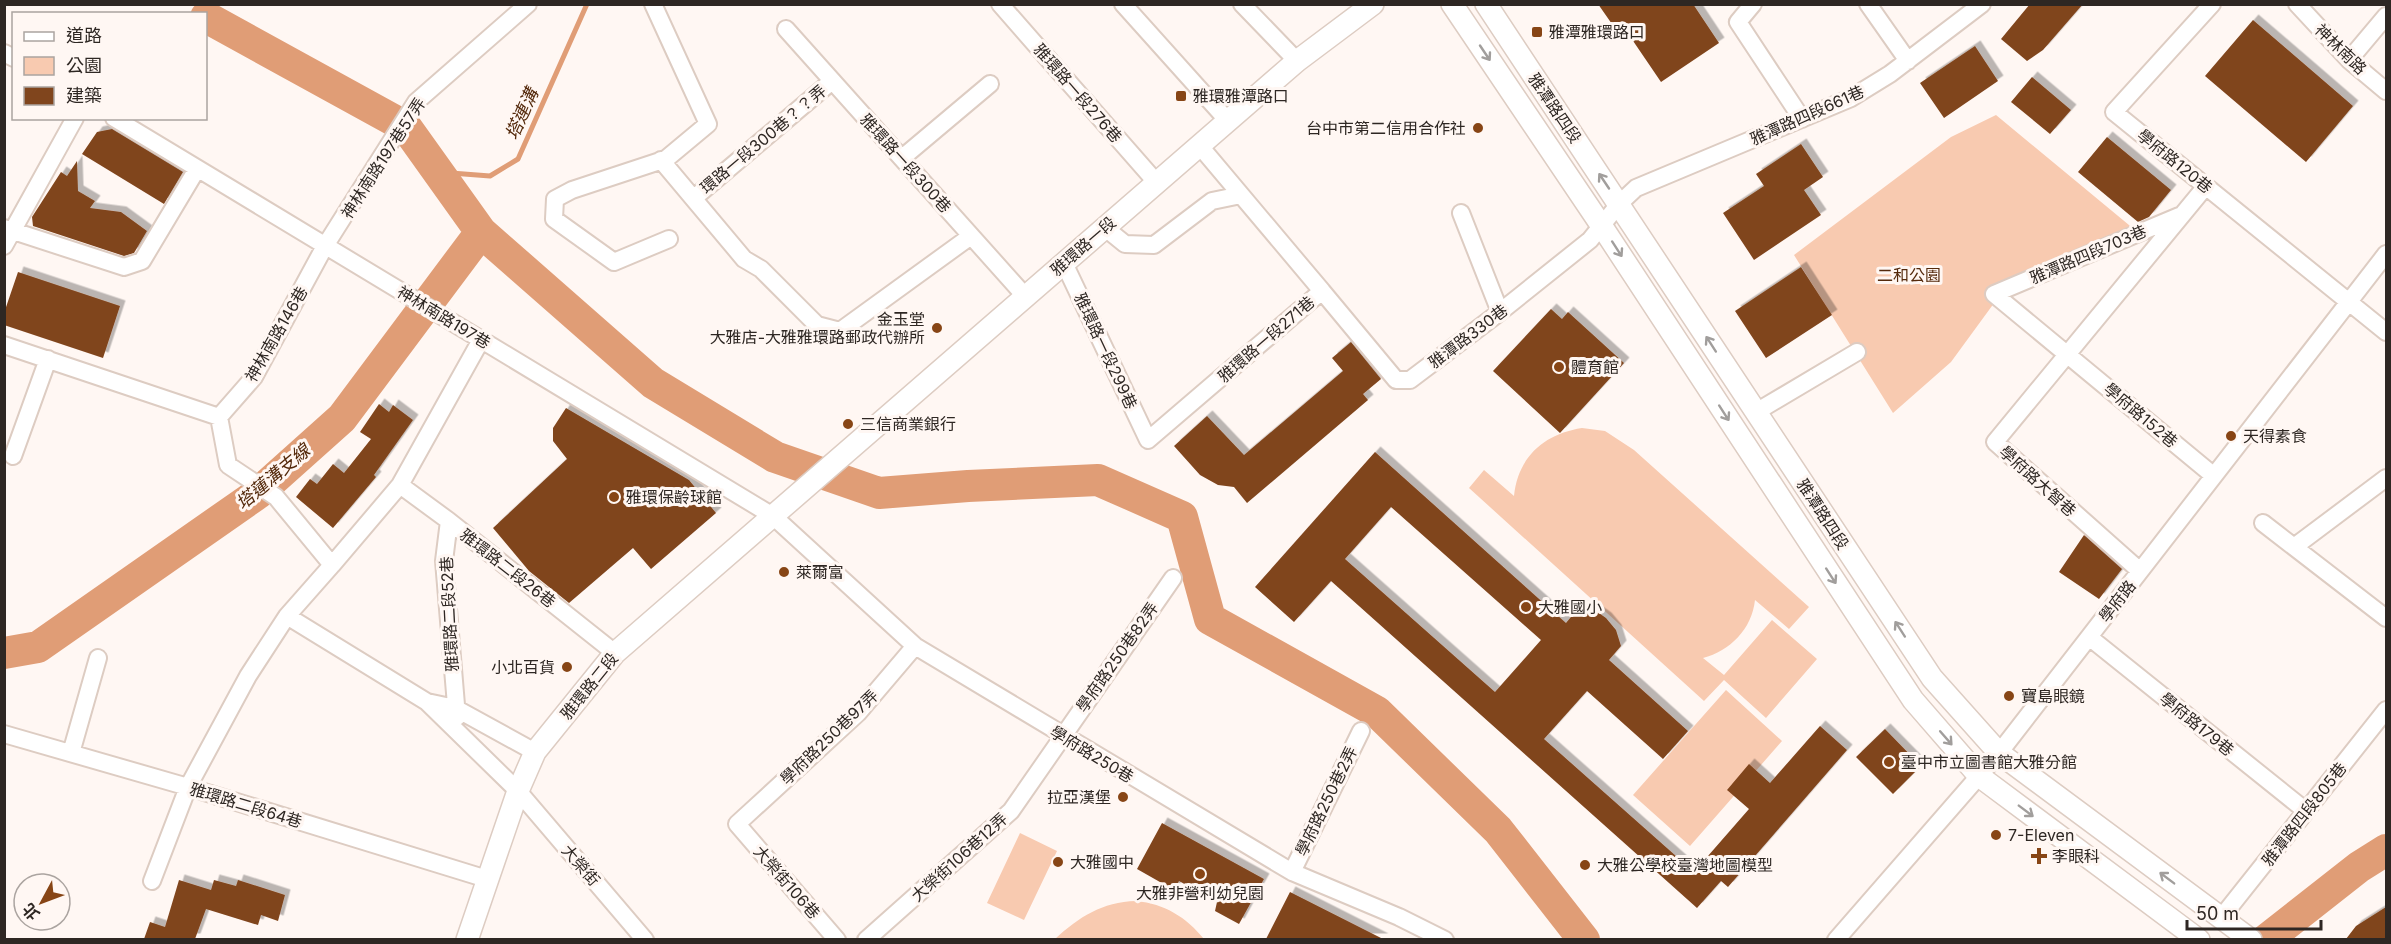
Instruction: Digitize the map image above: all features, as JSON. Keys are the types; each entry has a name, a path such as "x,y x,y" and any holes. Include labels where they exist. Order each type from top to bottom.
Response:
{"street":[{"name":"神林南路197巷57弄","path":"326,246 416,102 528,4"},
{"path":"653,4 708,124 666,159 572,190 555,200 554,219 614,262 669,238"},
{"name":"雅環路一段276巷","path":"1000,4 1156,182"},
{"path":"1123,4 1228,121"},
{"path":"1242,4 1297,61"},
{"name":"雅環路一段","path":"798,495 1297,61 1373,4"},
{"name":"雅潭路四段","path":"1452,4 1601,225 1913,700 1979,776 2199,939"},
{"name":"雅潭路四段","path":"1486,4 1932,678 1999,753 2251,939"},
{"path":"1753,4 1738,22 1802,119"},
{"path":"1868,4 1908,61"},
{"name":"雅潭路四段661巷","path":"1619,204 1636,188 1851,98 1908,61 1982,4"},
{"name":"學府路120巷","path":"2212,4 2115,111 2386,332"},
{"name":"神林南路","path":"2298,4 2349,60 2386,91"},
{"path":"2349,60 2386,16"},
{"name":"雅環路一段300巷","path":"786,28 1025,297"},
{"name":"環路一段300巷？？弄","path":"694,198 832,81"},
{"path":"902,158 990,84"},
{"path":"4,246 9,229 74,120"},
{"name":"神林南路197巷","path":"117,120 773,516"},
{"name":"雅環路一段271巷","path":"1148,440 1322,291 1199,145"},
{"path":"661,160 744,259 760,269 817,325 840,331 971,236"},
{"path":"9,229 124,267 142,261 197,169"},
{"name":"學府路大智巷","path":"2140,572 1995,442 2206,186"},
{"path":"1104,227 1125,244 1154,245 1212,201 1241,195"},
{"name":"雅潭路330巷","path":"1322,291 1396,380 1410,380 1590,240 1619,204"},
{"path":"1461,213 1500,312"},
{"name":"雅潭路四段703巷","path":"2067,354 1994,294 2182,214"},
{"name":"神林南路146巷","path":"219,417 254,376 326,246"},
{"name":"學府路","path":"1836,939 1999,753 2386,254"},
{"name":"雅環路一段299巷","path":"1064,263 1148,440"},
{"path":"152,881 188,787 248,676 287,616 399,485 481,340"},
{"path":"4,345 219,417 228,465 276,497 332,565"},
{"path":"1756,412 1857,352"},
{"name":"學府路152巷","path":"2067,354 2214,476"},
{"path":"13,456 48,359"},
{"path":"2294,547 2386,478"},
{"name":"雅環路二段26巷","path":"399,485 449,521 615,653"},
{"name":"雅環路二段","path":"467,939 518,791 535,752 615,653 798,495"},
{"name":"學府路250巷","path":"773,516 915,646 1292,872 1399,916 1445,939"},
{"name":"雅環路二段52巷","path":"449,521 444,561 455,708 459,732"},
{"path":"2263,524 2386,618"},
{"name":"學府路250巷82弄","path":"1062,736 1173,578"},
{"path":"287,616 427,702 518,791"},
{"name":"學府路179巷","path":"2089,637 2306,811"},
{"name":"學府路250巷97弄","path":"738,824 858,713 915,646"},
{"path":"71,753 98,658"},
{"path":"427,702 455,708 535,752"},
{"name":"雅潭路四段805巷","path":"2226,921 2306,811 2386,710"},
{"name":"學府路250巷2弄","path":"1292,872 1361,731"},
{"name":"雅環路二段64巷","path":"4,734 188,787 487,879"},
{"name":"大榮街106巷12弄","path":"866,939 1011,811 1062,736"},
{"name":"大榮街","path":"518,791 645,939"},
{"name":"大榮街106巷","path":"738,824 837,939"}],"green space":[{"name":"二和公園","path":"1996,115 2135,230 2008,284 1951,362 1893,413 1794,255 1951,137"},
{"path":"1582,428 1605,431 1634,450 1809,607 1789,629 1755,600 1749,620 1738,637 1722,650 1703,658 1724,675 1772,620 1817,659 1766,718 1724,680 1704,701 1469,488 1484,470 1514,496 1521,470 1535,450 1556,436"},
{"path":"1726,690 1782,741 1690,846 1633,795"},
{"path":"1020,833 1057,851 1024,920 987,903"},
{"path":"1136,901 1156,905 1174,913 1190,924 1204,939 1055,939 1092,912 1112,904"}],"building":[{"path":"1598,4 1693,4 1719,43 1661,82 1627,32 1621,37"},
{"path":"2030,4 2083,4 2043,50 2027,61 2001,39"},
{"path":"2253,20 2353,106 2306,162 2205,76"},
{"path":"1975,46 1998,81 1944,118 1920,83"},
{"path":"2032,77 2071,110 2050,134 2011,102"},
{"path":"112,129 183,172 164,204 82,154 97,132"},
{"path":"2107,137 2171,190 2149,217 2138,222 2078,172"},
{"path":"1801,144 1823,177 1804,190 1821,215 1754,260 1723,213 1764,186 1756,174"},
{"path":"77,161 78,191 95,201 90,208 121,212 147,231 134,253 124,256 33,226 32,217 61,172 67,176"},
{"path":"1801,267 1832,315 1766,358 1735,311"},
{"path":"18,272 120,306 103,358 4,325 4,313"},
{"name":"體育館","path":"1551,309 1562,319 1568,312 1624,363 1560,433 1493,371"},
{"path":"1351,342 1381,379 1363,394 1368,400 1247,503 1234,487 1218,485 1200,475 1174,446 1207,416 1244,455 1343,371 1332,358"},
{"path":"379,404 389,412 393,405 413,420 374,475 376,477 333,528 296,497 310,479 317,484 333,464 344,473 371,439 360,432"},
{"name":"雅環保齡球館","path":"566,408 689,480 716,513 651,569 633,548 569,603 529,571 493,528 567,459 553,441 553,428"},
{"path":"1375,452 1566,623 1580,606 1593,609 1606,618 1616,630 1621,646 1609,660 1688,731 1663,759 1587,691 1544,739 1694,872 1749,809 1727,790 1749,764 1770,783 1820,726 1847,750 1728,887 1721,881 1697,908 1331,581 1294,622 1255,587","holes":["1391,507 1541,640 1495,692 1345,559"]},
{"path":"2084,535 2122,569 2099,599 2059,572"},
{"name":"臺中市立圖書館大雅分館","path":"1885,729 1921,766 1893,794 1856,757"},
{"name":"大雅非營利幼兒園","path":"1162,823 1264,879 1239,924 1215,911 1217,902 1179,881 1174,890 1137,869"},
{"path":"179,880 211,890 214,880 236,886 238,880 285,895 278,921 261,915 258,925 206,909 195,939 144,939 150,922 165,927"},
{"path":"1290,892 1383,939 1266,939"},
{"path":"2386,907 2386,939 2346,939 2356,926"}],"waterway":[{"name":"塔連溝","path":"438,172 490,176 518,159 587,4"},
{"path":"207,18 406,127 481,232 653,383 775,457 879,493 1098,480 1182,517 1210,619 1377,712 1498,830 1584,940"},
{"name":"塔蓮溝支線","path":"4,653 38,647 257,494 342,418 481,232"},
{"path":"2266,940 2359,867 2386,850"}],"place":[{"name":"雅潭雅環路口","path":"1537,32"},
{"name":"雅環雅潭路口","path":"1181,96"},
{"name":"台中市第二信用合作社","path":"1478,128"},
{"name":"金玉堂 大雅店-大雅雅環路郵政代辦所","path":"937,328"},
{"name":"體育館","path":"1559,367"},
{"name":"三信商業銀行","path":"848,424"},
{"name":"天得素食","path":"2231,436"},
{"name":"雅環保齡球館","path":"614,497"},
{"name":"萊爾富","path":"784,572"},
{"name":"大雅國小","path":"1526,607"},
{"name":"小北百貨","path":"567,667"},
{"name":"寶島眼鏡","path":"2009,696"},
{"name":"臺中市立圖書館大雅分館","path":"1889,762"},
{"name":"拉亞漢堡","path":"1123,797"},
{"name":"7-Eleven","path":"1996,835"},
{"name":"李眼科","path":"2039,856"},
{"name":"大雅國中","path":"1058,862"},
{"name":"大雅公學校臺灣地圖模型","path":"1585,865"},
{"name":"大雅非營利幼兒園","path":"1200,874"}]}
